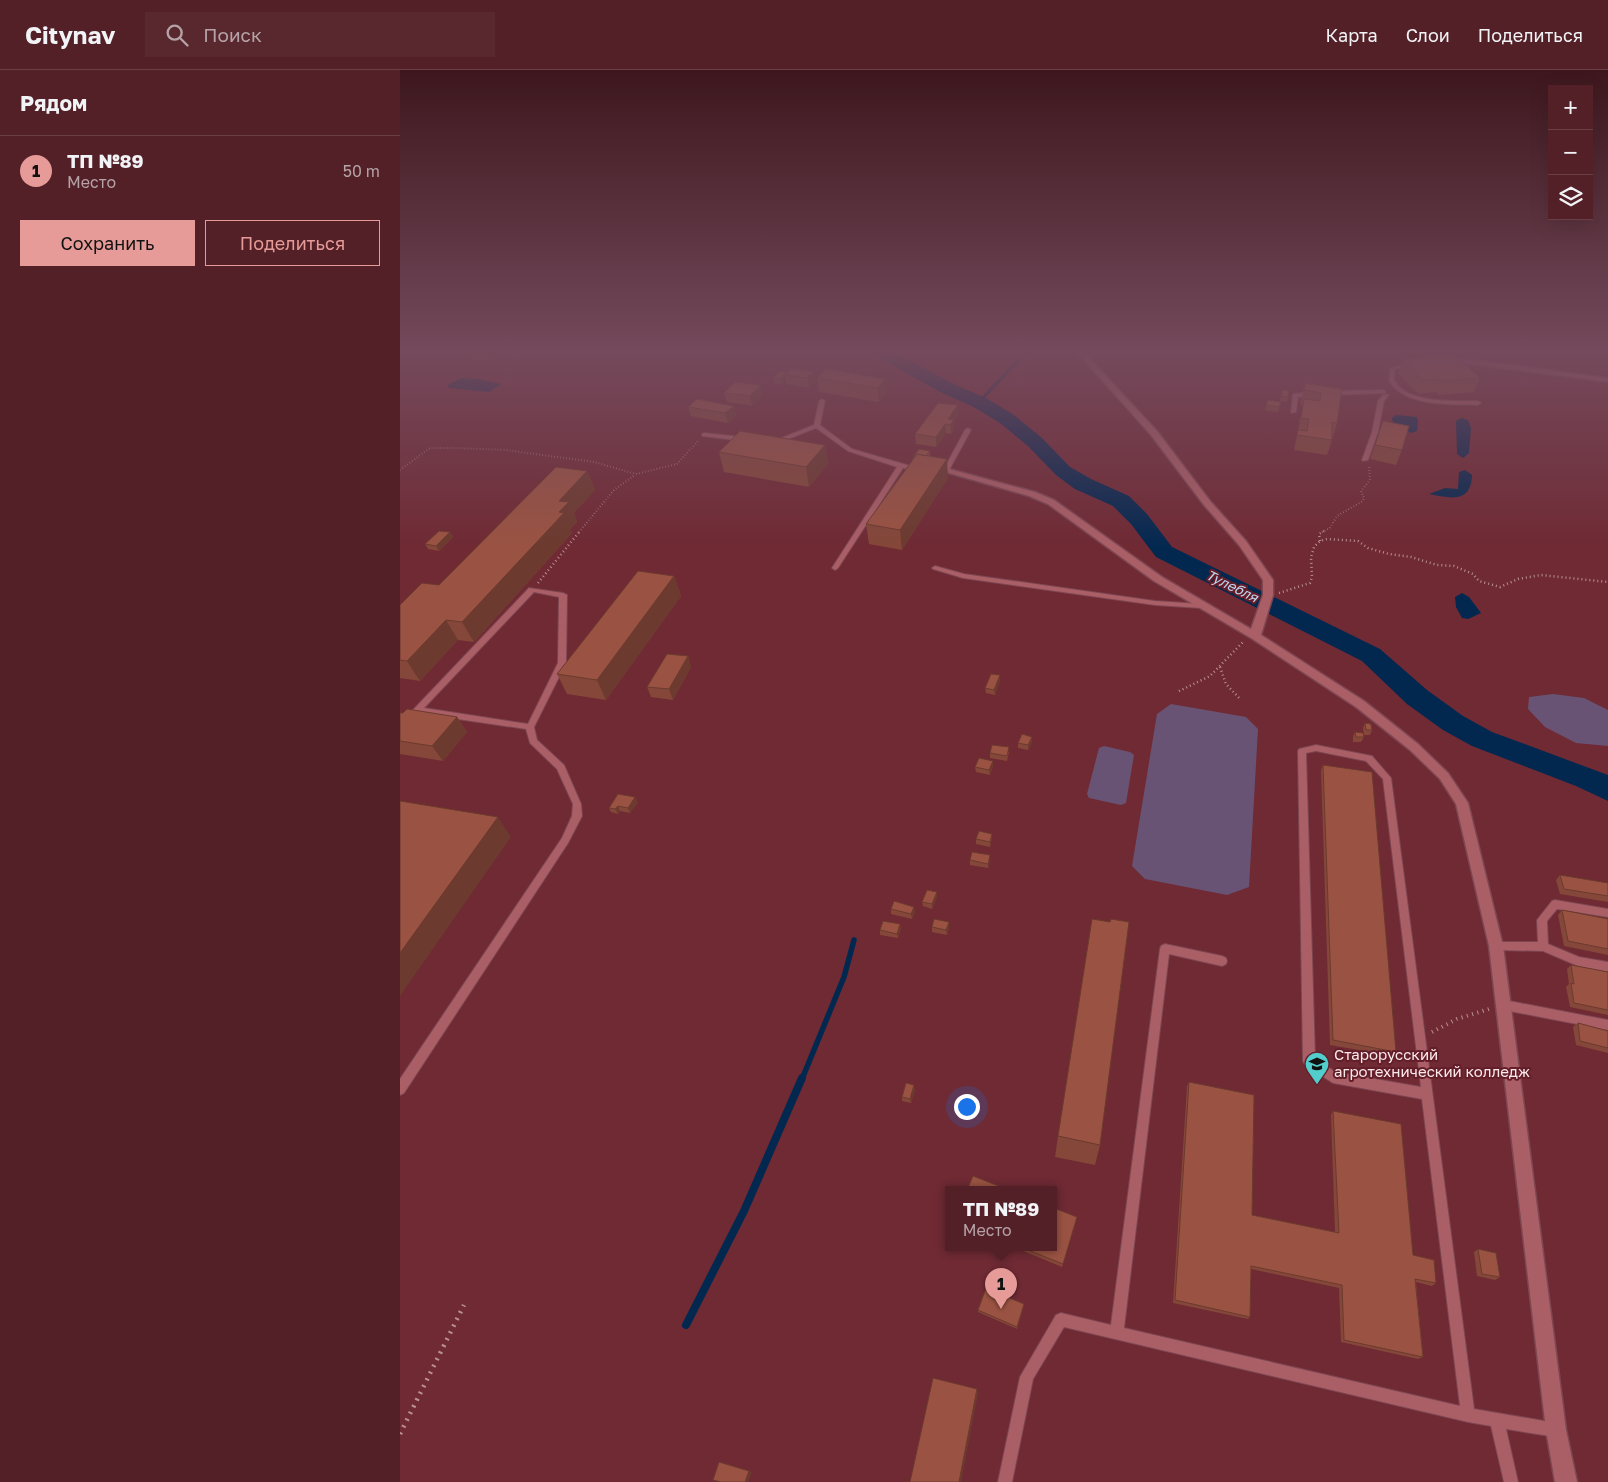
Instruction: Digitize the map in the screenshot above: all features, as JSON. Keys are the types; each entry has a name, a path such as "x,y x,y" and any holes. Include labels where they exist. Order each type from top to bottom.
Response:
{"street":[{"path":"1138,416 1154,433 1207,503 1243,543 1268,580 1268,595 1255,636"},
{"path":"946,471 1032,494 1051,502 1158,579 1255,636 1360,704 1414,748 1444,776 1462,803 1496,946 1556,1430 1566,1482"}],"lane":[{"path":"817,426 819,416"},
{"path":"1365,460 1375,432 1378,416"},
{"path":"765,442 774,443 817,426"},
{"path":"817,426 850,450 901,466 946,471 968,430"},
{"path":"704,435 748,440"},
{"path":"835,568 901,466"},
{"path":"935,568 963,576 1155,602 1201,606"},
{"path":"400,1089 565,840 577,816 577,804 561,767 533,741 530,727 562,663 563,595 532,590 415,713 530,727"},
{"path":"1428,1094 1333,1077 1309,1061 1302,751 1316,748 1369,758 1387,778 1421,1038 1428,1094 1468,1415"},
{"path":"1543,947 1542,920 1555,904 1608,913"},
{"path":"1496,946 1543,947 1578,961 1608,967"},
{"path":"1117,1332 1165,949 1222,961"},
{"path":"1504,1005 1608,1025"},
{"path":"1006,1482 1027,1377 1061,1320 1468,1415 1556,1430"},
{"path":"1497,1420 1511,1482"}],"path":[{"path":"532,590 614,490 636,474 677,464 704,435"},
{"path":"400,470 430,448 455,448 506,450 594,462 636,474"},
{"path":"1320,541 1319,534 1330,528 1337,516 1363,501 1364,498 1361,491 1369,486 1370,483 1369,467 1365,460"},
{"path":"1268,595 1310,583 1312,577 1311,557 1314,554 1314,547 1320,541 1327,539 1358,541 1368,548 1389,554 1411,557 1437,565 1454,566 1473,574 1479,581 1488,586 1500,587 1518,579 1541,575 1608,582"},
{"path":"1179,691 1205,680 1220,667 1237,646 1255,636"},
{"path":"1220,667 1226,684 1241,700"},
{"path":"1421,1038 1476,1012 1504,1005"},
{"path":"400,1434 464,1305"}],"shaded area":[{"path":"1553,694 1584,698 1608,710 1608,746 1576,743 1545,727 1528,709 1529,697"},
{"path":"1171,704 1246,717 1258,729 1249,887 1227,895 1145,879 1132,866 1157,714"},
{"path":"1104,746 1130,752 1134,755 1126,803 1121,805 1089,798 1087,794 1099,748"}],"water":[{"path":"1395,416 1417,417 1417,431 1411,433 1393,424 1392,418"},
{"path":"1461,418 1468,420 1471,428 1469,453 1463,458 1457,454 1456,421"},
{"path":"1465,470 1472,475 1468,491 1463,495 1444,497 1429,494 1445,488 1458,489 1459,472"},
{"path":"1462,593 1469,597 1481,613 1468,619 1462,618 1456,607 1455,597"}],"building":[{"path":"928,416 950,416 948,419 954,420 950,425 945,424 936,437 915,434"},
{"path":"1301,416 1338,416 1337,423 1332,422 1332,440 1297,435 1298,430 1307,431 1309,419 1301,418"},
{"path":"1383,421 1409,426 1402,450 1375,445"},
{"path":"740,431 825,445 806,467 719,452"},
{"path":"919,449 930,451 926,456 917,454 913,457"},
{"path":"917,454 947,459 900,530 866,524"},
{"path":"556,467 587,471 559,501 569,502 559,512 564,513 462,622 446,620 407,661 400,660 400,605 422,583 439,585"},
{"path":"439,531 450,532 436,546 425,544"},
{"path":"638,571 674,576 597,680 557,674"},
{"path":"667,654 688,656 669,689 647,687"},
{"path":"991,674 1000,675 994,690 985,688"},
{"path":"407,709 457,717 432,746 400,741 400,713"},
{"path":"1365,723 1371,724 1372,730 1366,730"},
{"path":"1355,732 1363,733 1364,737 1356,737"},
{"path":"1022,734 1032,737 1028,745 1018,743"},
{"path":"992,745 1009,747 1007,756 990,753"},
{"path":"979,758 993,761 989,770 975,767"},
{"path":"1323,765 1372,772 1396,1052 1333,1040"},
{"path":"618,794 635,797 628,808 618,806 615,809 609,808"},
{"path":"400,801 498,817 400,953"},
{"path":"979,831 992,834 990,842 976,839"},
{"path":"972,852 990,855 988,864 970,860"},
{"path":"1560,875 1608,883 1608,896 1564,889"},
{"path":"927,890 937,892 932,904 922,902"},
{"path":"894,901 914,907 911,914 891,909"},
{"path":"1562,910 1608,919 1608,949 1568,941"},
{"path":"934,919 949,922 946,930 932,927"},
{"path":"1092,919 1110,922 1111,919 1129,922 1100,1145 1058,1136"},
{"path":"883,921 900,924 897,934 880,930"},
{"path":"1571,965 1608,972 1608,1010 1574,1003"},
{"path":"1578,1023 1608,1031 1608,1048 1580,1041"},
{"path":"1189,1082 1254,1095 1252,1215 1339,1233 1333,1111 1401,1124 1413,1255 1434,1260 1436,1283 1415,1279 1423,1357 1344,1340 1342,1285 1251,1266 1250,1317 1175,1300"},
{"path":"906,1083 914,1085 910,1099 902,1097"},
{"path":"973,1176 999,1186 969,1186"},
{"path":"1057,1209 1077,1217 1063,1264 1030,1251 1057,1251"},
{"path":"1478,1249 1496,1253 1500,1277 1482,1274"},
{"path":"986,1288 1024,1304 1017,1327 978,1310"},
{"path":"933,1378 977,1389 959,1482 910,1482"},
{"path":"719,1462 749,1471 745,1482 713,1480"}],"waterway":[{"name":"Тулебля","path":"1002,416 1035,442 1063,471 1083,484 1121,501 1139,519 1164,552 1371,655 1417,697 1453,723 1482,739 1587,778 1608,789"},
{"path":"802,1079 844,977 854,940"},
{"path":"686,1325 744,1211 802,1078"}],"place":[{"name":"Старорусский агротехнический колледж","path":"1317,1085"},
{"name":"ТП №89","path":"1001,1309"}]}
